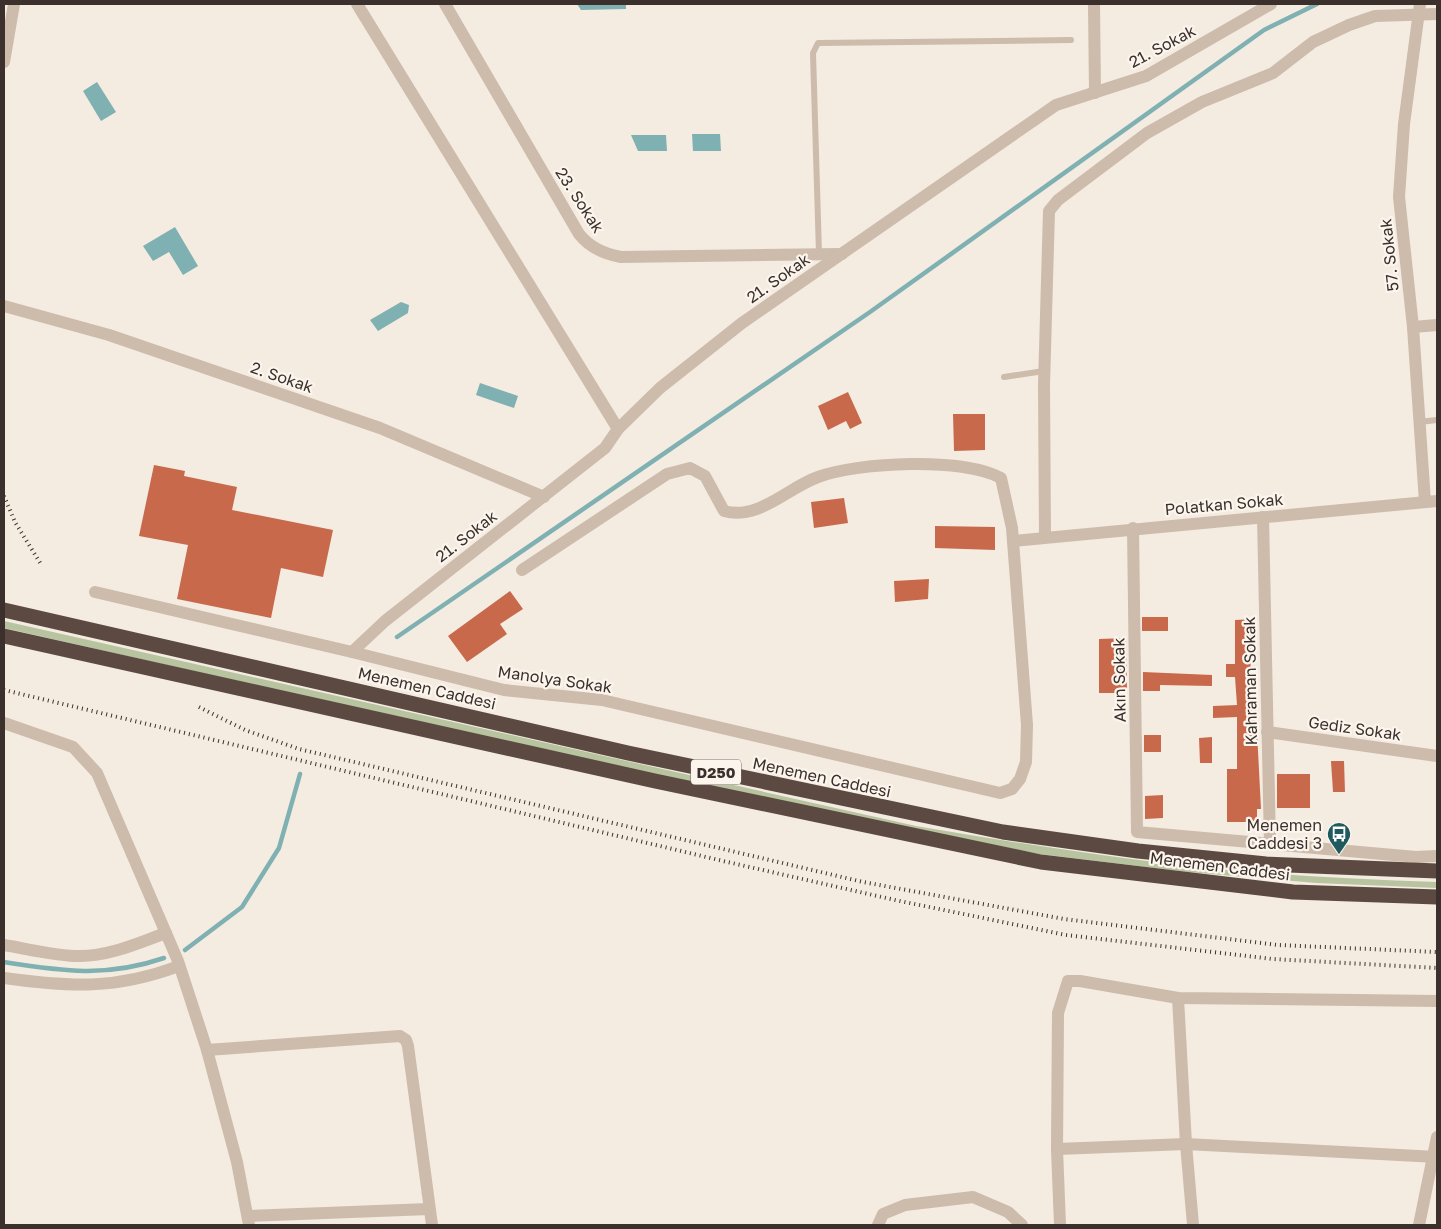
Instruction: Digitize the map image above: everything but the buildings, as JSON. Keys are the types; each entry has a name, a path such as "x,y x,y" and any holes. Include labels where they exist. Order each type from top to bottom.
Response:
{"highway":[{"name":"Menemen Caddesi","path":"4,610 685,766 1003,832 1138,851 1266,864 1437,871"},
{"name":"Menemen Caddesi","path":"4,636 655,781 1041,862 1293,892 1437,897"}],"street":[{"path":"4,62 14,4"},
{"path":"357,4 618,429"},
{"name":"23. Sokak","path":"445,4 579,234 590,245 605,253 621,257 842,254"},
{"path":"1094,4 1095,93"},
{"name":"21. Sokak","path":"352,652 385,621 605,448 618,429 660,388 742,323 1056,105 1146,76 1271,4"},
{"path":"1045,538 1044,370 1048,211 1058,200 1147,133 1202,102 1273,73 1313,42 1349,25 1375,16 1420,7 1437,14"},
{"name":"57. Sokak","path":"1420,7 1404,124 1399,197 1413,326 1418,422 1431,502"},
{"name":"2. Sokak","path":"4,306 109,335 380,428 544,497"},
{"path":"1413,326 1437,325"},
{"path":"522,570 667,474 690,468 705,476 724,511 736,514 751,512 817,477 866,466 961,466 989,472 1001,478 1013,541"},
{"name":"Polatkan Sokak","path":"1013,541 1133,528 1431,502"},
{"name":"Kahraman Sokak","path":"1263,517 1270,844"},
{"name":"Akın Sokak","path":"1133,528 1137,832 1270,844"},
{"name":"Manolya Sokak","path":"95,592 352,652 504,690 602,700 1000,793 1012,789 1020,779 1026,762 1027,726 1013,541"},
{"path":"4,723 73,747 96,772 179,966 207,1050 237,1162 248,1221 428,1209"},
{"name":"Gediz Sokak","path":"1267,732 1437,756"},
{"path":"1270,844 1416,857 1437,856"},
{"path":"4,945 79,956 95,955 129,947 166,933"},
{"path":"4,978 78,986 131,982 179,966"},
{"path":"1060,1225 1056,1149 1058,1013 1068,981 1080,981 1178,998 1437,1001"},
{"path":"1178,998 1186,1144 1193,1225"},
{"path":"207,1050 400,1036 406,1040 428,1209 432,1225"},
{"path":"1419,1225 1437,1137"},
{"path":"1056,1149 1186,1144 1434,1157"},
{"path":"878,1225 883,1214 905,1205 973,1197 1008,1212 1022,1225"}],"lane":[{"path":"819,254 813,53 818,43 1071,40"},
{"path":"1004,377 1044,370"},
{"path":"1418,422 1437,420"}],"green space":[{"path":"4,621 916,826 1154,862 1281,874 1437,882 1437,888 1316,883 1188,872 1039,854 639,772 4,628"}],"water":[{"path":"577,4 626,4 626,9 581,10"},
{"path":"97,82 116,112 101,121 83,91"},
{"path":"692,134 720,134 721,151 693,151"},
{"path":"631,135 666,135 667,151 638,151"},
{"path":"175,227 198,266 183,275 169,252 153,261 143,246"},
{"path":"401,302 409,305 408,313 378,331 370,320"},
{"path":"480,383 518,396 514,408 476,395"}],"waterway":[{"path":"397,637 870,312 1264,30 1317,4"},
{"path":"185,950 242,907 279,848 300,774"},
{"path":"4,962 84,971 123,968 164,958"}],"railway":[{"path":"4,496 15,522 42,566"},
{"path":"4,690 723,861 895,900 1066,935 1273,959 1437,968"},
{"path":"199,707 245,730 299,749 863,882 1064,919 1278,945 1437,952"}],"place":[{"name":"Menemen Caddesi 3","path":"1339,855"}]}
